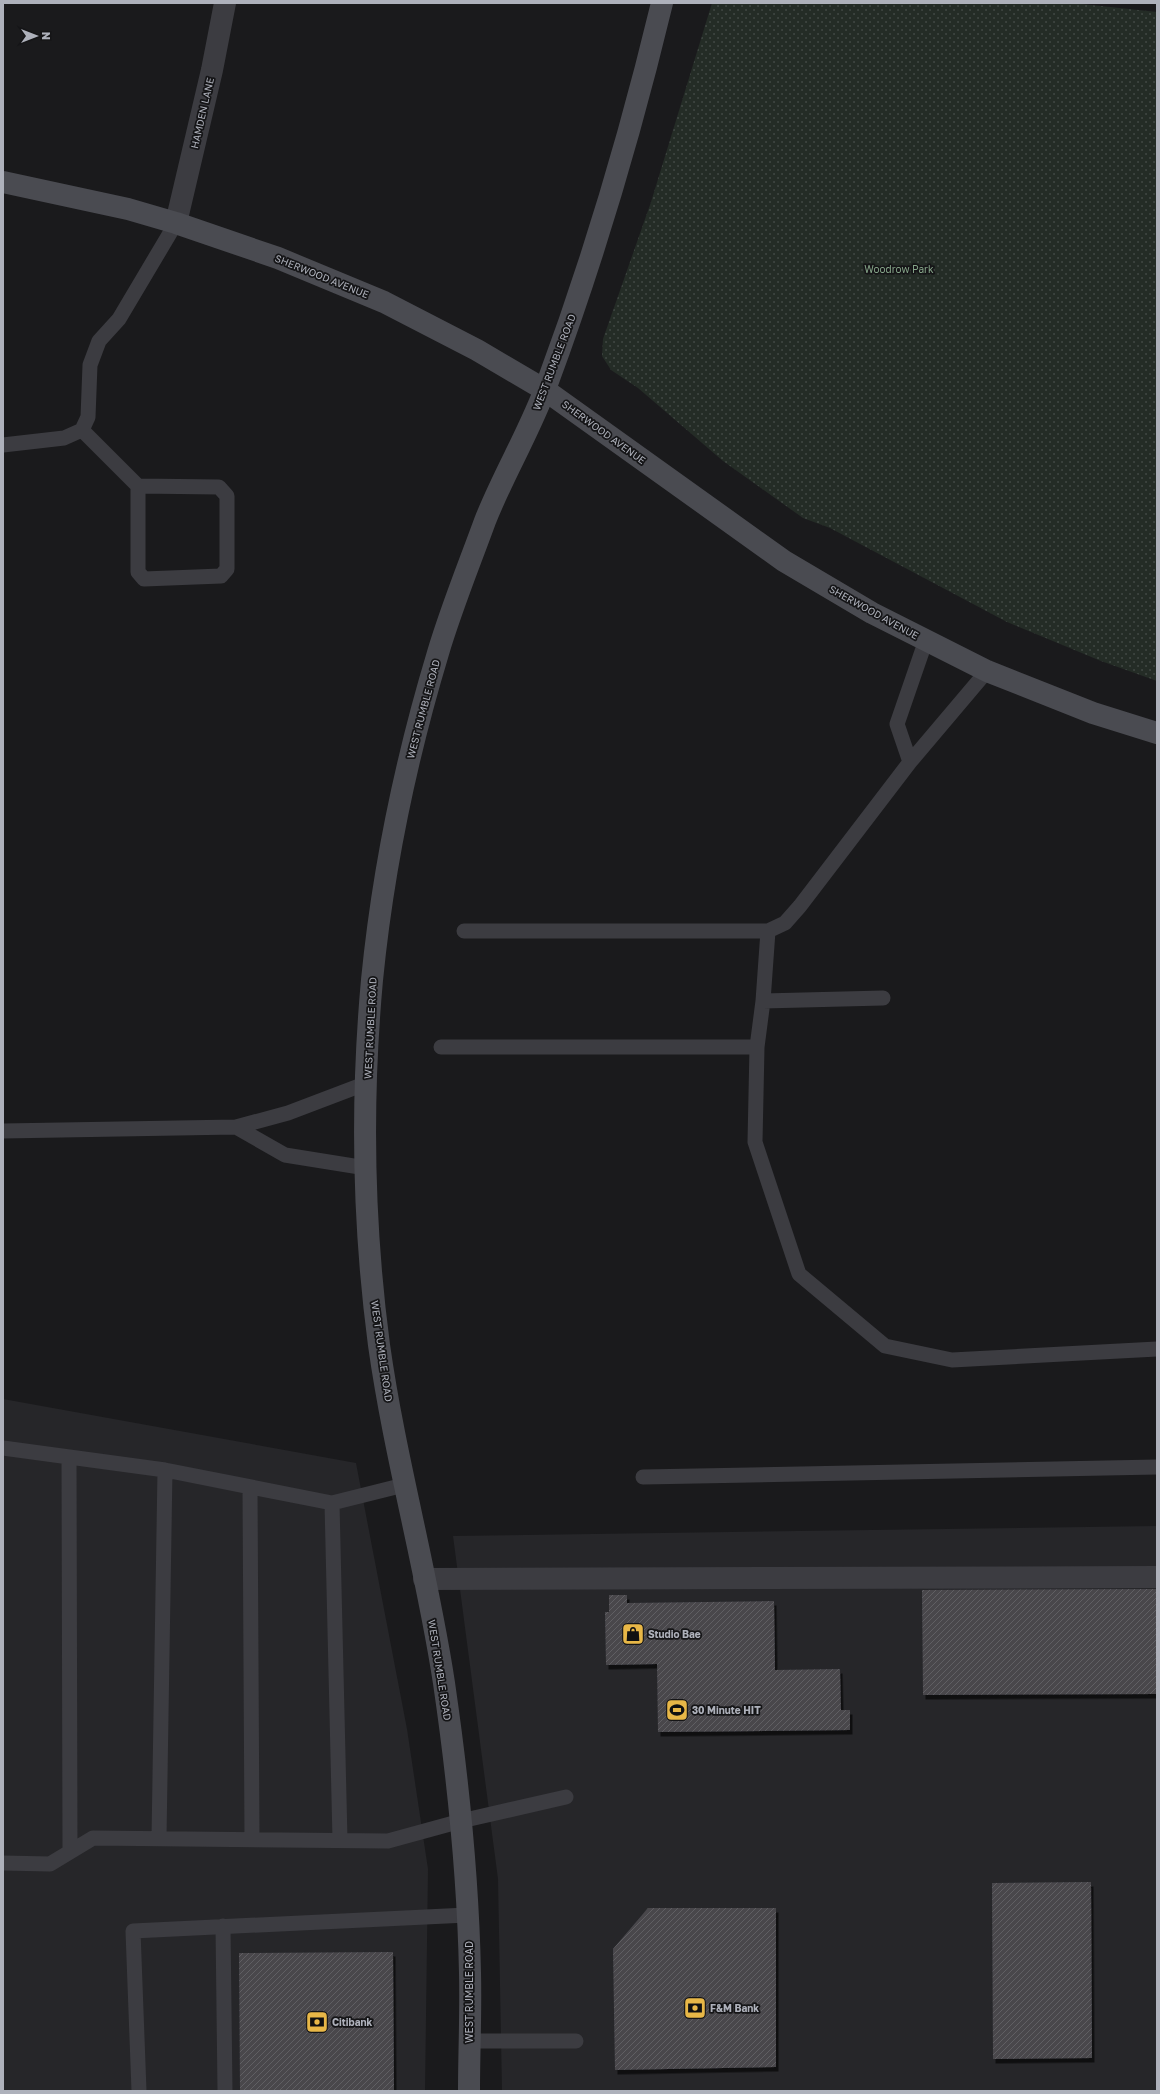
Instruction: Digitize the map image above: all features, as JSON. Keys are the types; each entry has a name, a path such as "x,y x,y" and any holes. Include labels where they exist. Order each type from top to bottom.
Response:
{"street":[{"name":"HAMDEN LANE","path":"176,223 212,70 224,3"},
{"name":"WEST RUMBLE ROAD","path":"469,2091 470,1976 468,1915 461,1821 444,1681 404,1485 380,1346 368,1234 365,1121 372,980 387,868 409,757 439,648 488,515 545,390 592,255 646,72 662,3"},
{"name":"SHERWOOD AVENUE","path":"3,182 128,209 176,223 278,258 384,302 477,350 545,390 784,561 872,613 987,671 1093,713 1157,733"},
{"path":"424,1579 1157,1577"}],"lane":[{"path":"3,445 64,438 82,430 88,417 90,365 99,341 119,319 176,223"},
{"path":"82,430 138,486 219,487 227,496 227,569 221,576 144,579 138,572 138,486"},
{"path":"910,762 897,724 926,640"},
{"path":"464,931 768,931 785,923 800,906 910,762 987,671"},
{"path":"768,931 763,1001 757,1047 755,1142 799,1274 885,1346 952,1360 1157,1349"},
{"path":"763,1001 884,998"},
{"path":"441,1047 757,1047"},
{"path":"3,1131 236,1127 288,1113 367,1083"},
{"path":"236,1127 285,1155 366,1168"},
{"path":"3,1448 165,1470 332,1503 404,1485"},
{"path":"69,1457 70,1852"},
{"path":"643,1476 1157,1468"},
{"path":"159,1838 165,1470"},
{"path":"250,1488 252,1839"},
{"path":"332,1503 340,1840"},
{"path":"3,1863 50,1864 93,1838 388,1841 461,1821 566,1797"},
{"path":"138,2091 133,1932 223,1926 468,1915"},
{"path":"223,1926 225,2091"},
{"path":"469,2041 576,2041"}],"shaded area":[{"path":"3,1399 356,1463 407,1729 428,1869 425,2091 3,2091"},
{"path":"1157,1526 1157,2091 502,2091 498,1879 453,1536"}],"green space":[{"name":"Woodrow Park","path":"712,3 1073,3 1157,12 1157,681 1101,661 1007,622 830,528 803,518 723,461 638,388 611,370 602,356 603,339 651,202"}],"building":[{"path":"1157,1589 1157,1694 923,1695 922,1590"},
{"path":"609,1595 627,1595 627,1603 774,1601 775,1670 840,1669 841,1710 850,1710 850,1730 658,1732 657,1664 606,1665 605,1612 609,1612"},
{"path":"1091,1882 1092,2058 993,2059 992,1883"},
{"name":"F&M Bank","path":"648,1908 776,1908 776,2067 615,2070 613,1949"},
{"name":"Citibank","path":"393,1952 394,2091 240,2091 239,1953"}],"place":[{"name":"Studio Bae","path":"633,1634"},
{"name":"30 Minute HIT","path":"677,1710"},
{"name":"F&M Bank","path":"695,2008"},
{"name":"Citibank","path":"317,2022"}]}
